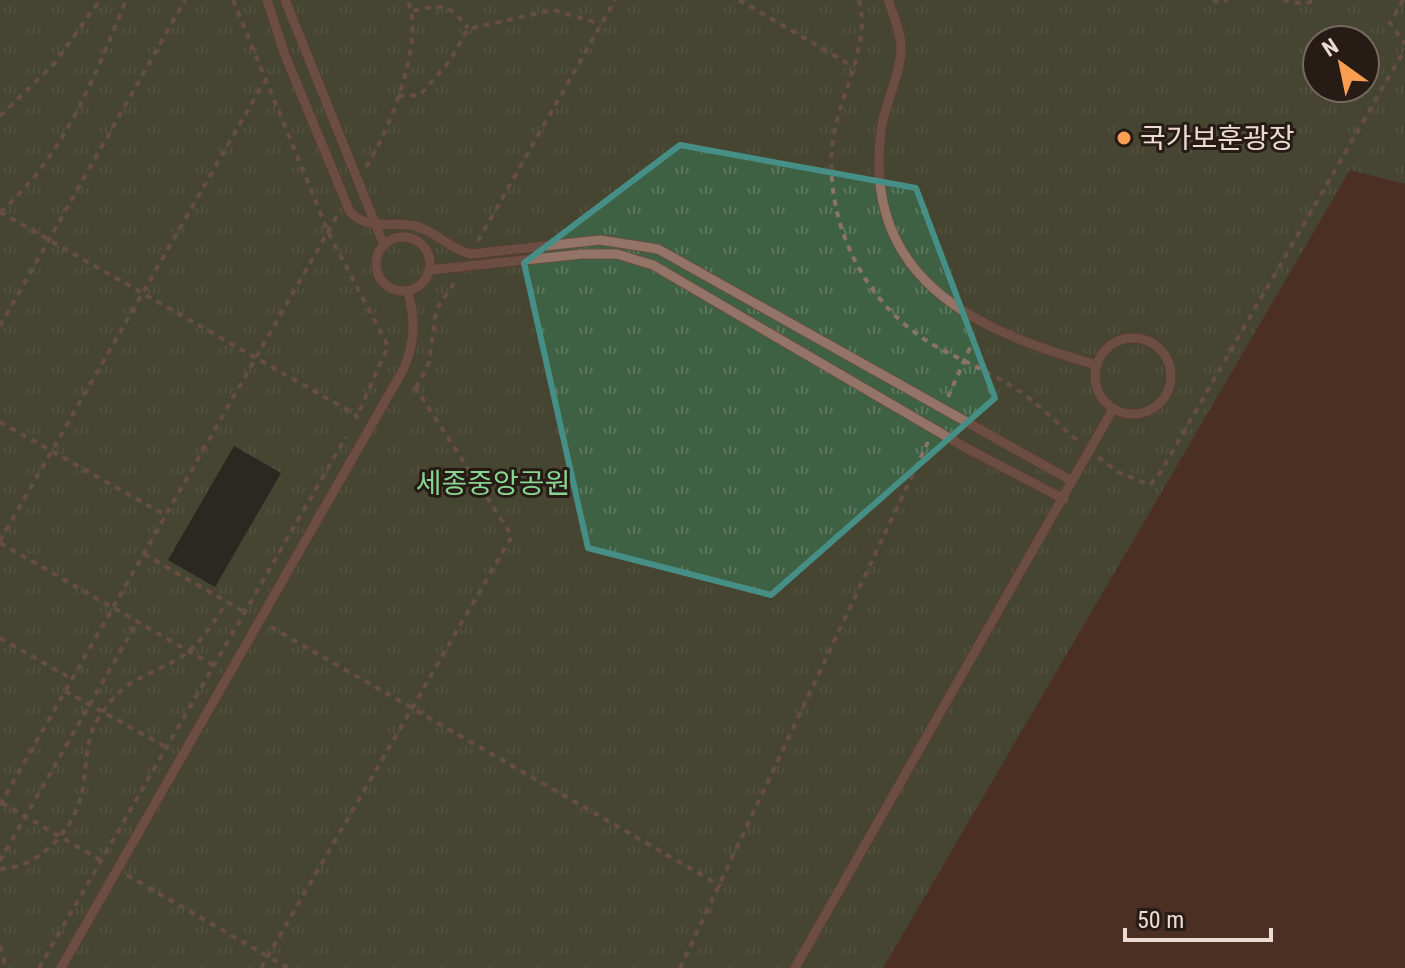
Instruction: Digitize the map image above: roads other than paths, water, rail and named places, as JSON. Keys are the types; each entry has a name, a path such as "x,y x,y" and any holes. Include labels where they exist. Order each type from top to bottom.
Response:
{"lane":[{"path":"267,0 285,55 346,201 361,222 377,226 417,226 454,250 471,254 600,240 658,249 1072,481"},
{"path":"285,0 384,245"},
{"path":"888,0 901,48 882,123 877,159 889,225 905,261 929,287 981,322 1097,365"},
{"path":"399,238 416,240 428,252 430,270 420,286 408,291 393,289 379,277 377,260 384,245 399,238"},
{"path":"430,270 582,254 617,254 653,265 934,429 1064,499"},
{"path":"61,968 403,370 412,351 416,322 408,291"},
{"path":"1128,338 1154,343 1170,363 1170,389 1156,408 1132,415 1113,409 1101,398 1096,387 1097,365 1105,350 1128,338"},
{"path":"795,968 1113,409"}],"water":[{"path":"234,446 281,473 215,587 168,560"}],"place":[{"name":"국가보훈광장","path":"1124,138"}],"park label":[{"name":"세종중앙공원","path":"493,483"}]}
